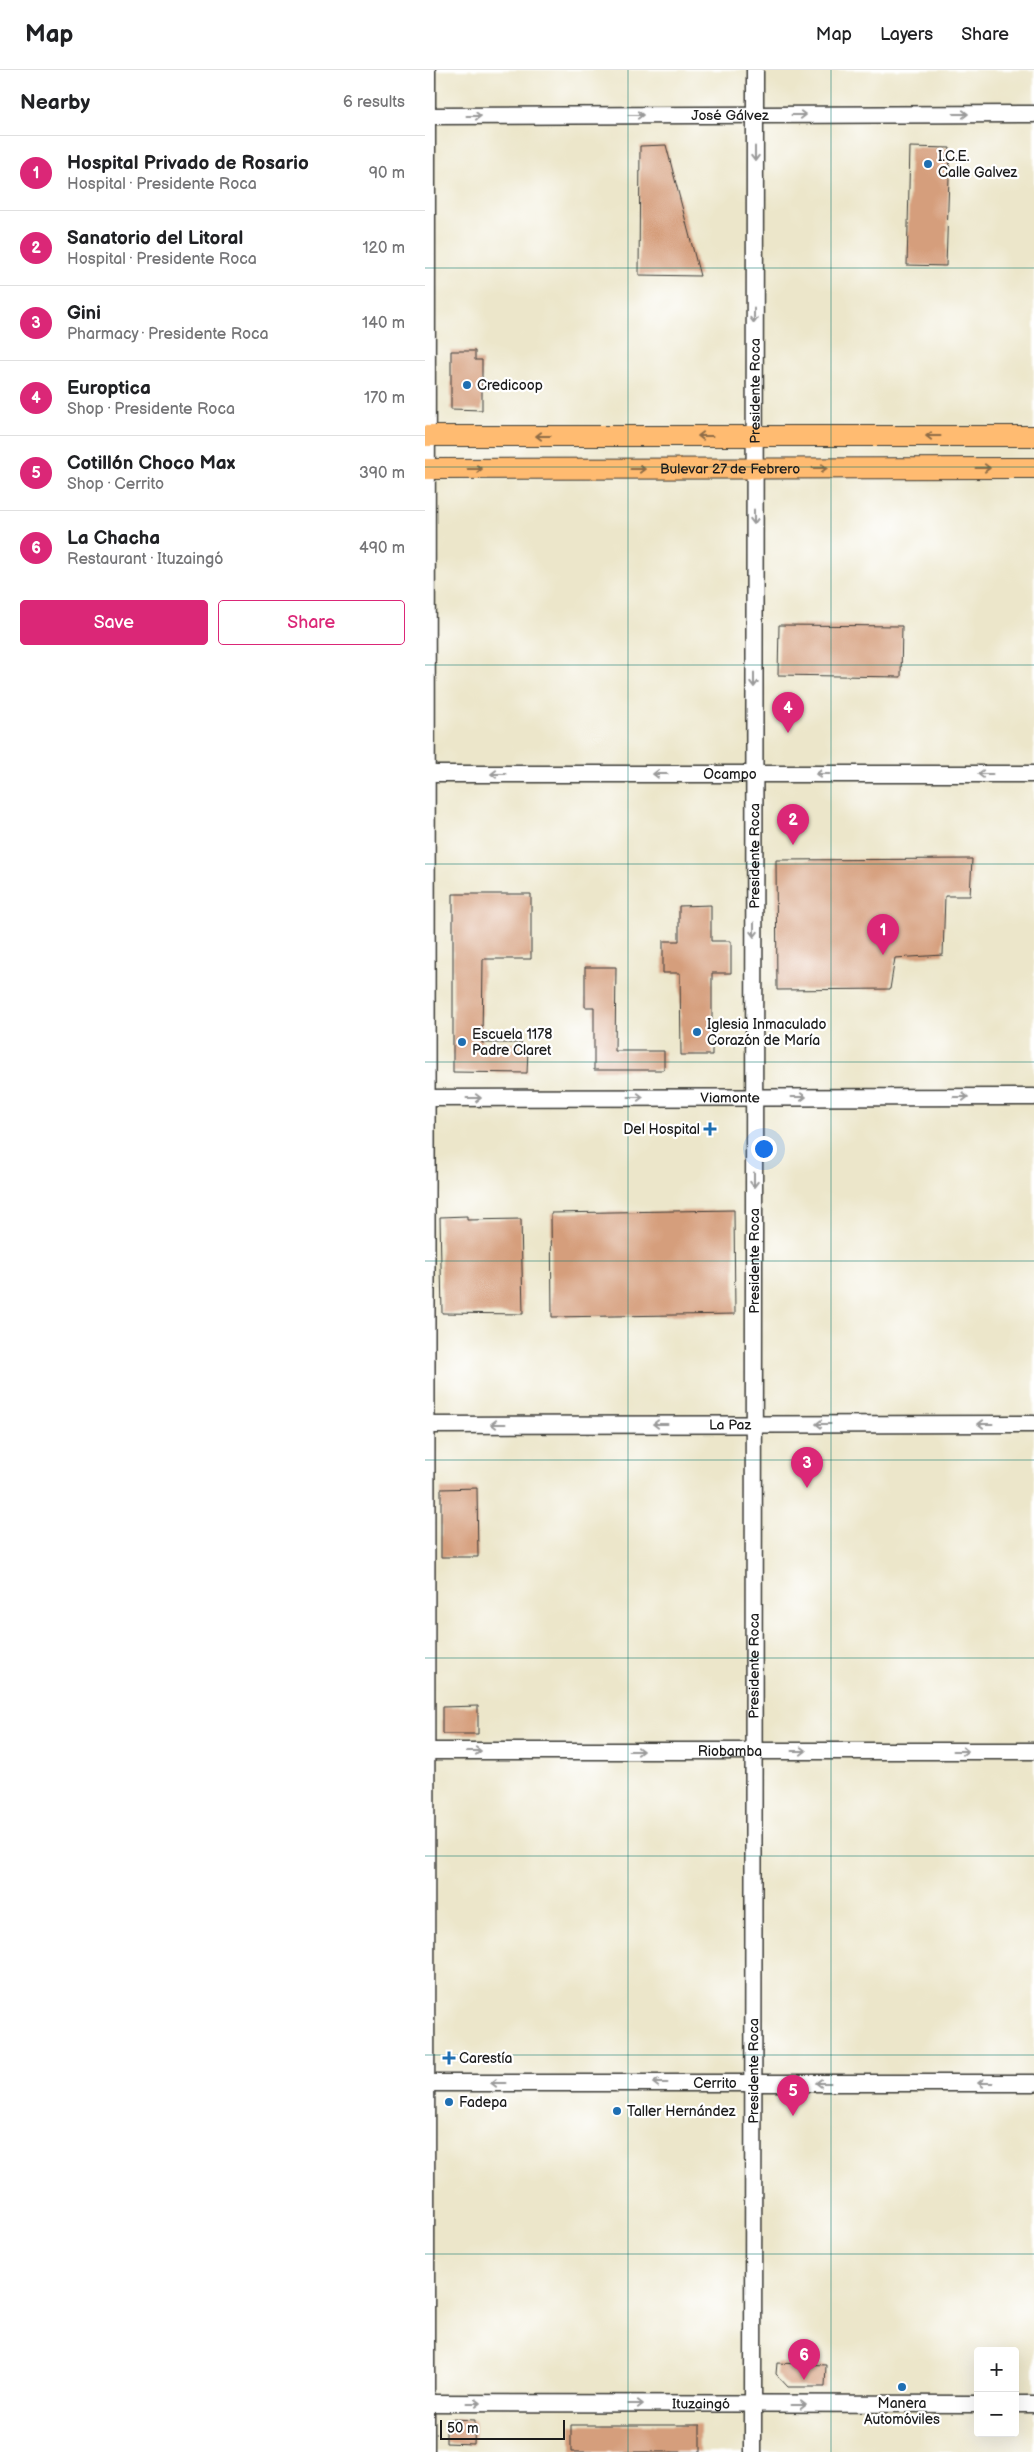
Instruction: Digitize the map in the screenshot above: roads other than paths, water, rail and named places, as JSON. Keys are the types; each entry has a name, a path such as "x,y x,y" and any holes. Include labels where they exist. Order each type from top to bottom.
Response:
{"main road":[{"path":"425,436 1034,436"},
{"name":"Bulevar 27 de Febrero","path":"426,469 1034,468"}],"street":[{"path":"426,2452 425,436 427,70"},
{"name":"Presidente Roca","path":"753,2452 755,70"},
{"name":"José Gálvez","path":"426,116 1034,114"},
{"name":"Ocampo","path":"426,774 1034,774"},
{"name":"Viamonte","path":"426,1098 1034,1097"},
{"name":"La Paz","path":"426,1425 1034,1424"},
{"name":"Riobamba","path":"426,1751 1034,1751"},
{"name":"Cerrito","path":"426,2083 1034,2083"},
{"name":"Ituzaingó","path":"425,2403 974,2404"},
{"path":"1019,2404 1034,2404"}],"place":[{"name":"I.C.E. Calle Galvez","path":"928,164"},
{"name":"Credicoop","path":"467,385"},
{"name":"Europtica","path":"788,733"},
{"name":"Sanatorio del Litoral","path":"793,845"},
{"name":"Hospital Privado de Rosario","path":"883,955"},
{"name":"Iglesia Inmaculado Corazón de María","path":"697,1032"},
{"name":"Escuela 1178 Padre Claret","path":"462,1042"},
{"name":"Del Hospital","path":"710,1129"},
{"name":"Gini","path":"807,1488"},
{"name":"Carestía","path":"449,2058"},
{"name":"Fadepa","path":"449,2102"},
{"name":"Taller Hernández","path":"617,2111"},
{"name":"Cotillón Choco Max","path":"793,2116"},
{"name":"La Chacha","path":"804,2380"},
{"name":"Manera Automóviles","path":"902,2387"}]}
